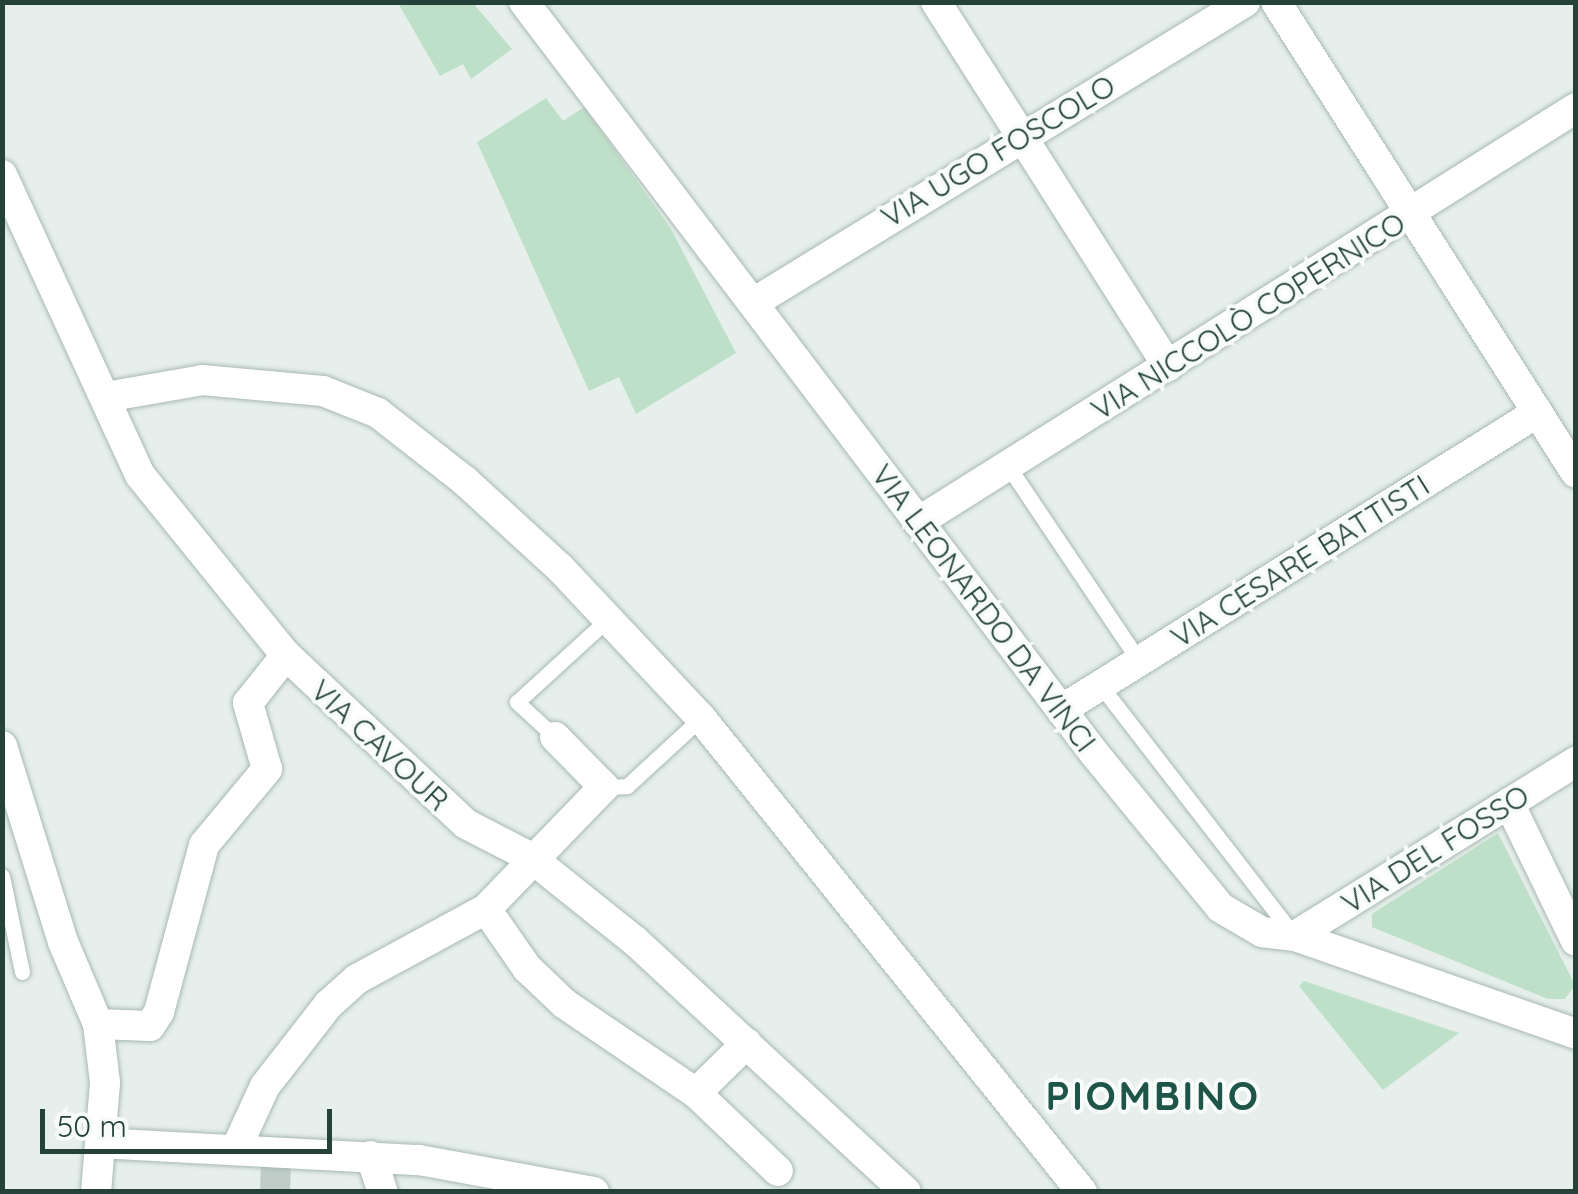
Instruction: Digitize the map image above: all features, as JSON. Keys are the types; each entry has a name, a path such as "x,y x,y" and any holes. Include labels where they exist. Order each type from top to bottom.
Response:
{"street":[{"name":"VIA LEONARDO DA VINCI","path":"524,2 1061,710 1222,908 1262,932 1295,936 1576,1034"},
{"path":"936,2 1168,366"},
{"name":"VIA UGO FOSCOLO","path":"753,303 1020,136 1245,2"},
{"path":"1276,2 1576,473"},
{"name":"VIA NICCOLÒ COPERNICO","path":"918,522 1576,108"},
{"name":"VIA CAVOUR","path":"2,175 140,475 171,520 286,655 466,824 530,858 635,941 906,1192"},
{"path":"106,396 202,380 323,392 378,413 465,481 608,619 701,718 1082,1192"},
{"name":"VIA CESARE BATTISTI","path":"1061,710 1538,412"},
{"path":"98,1024 138,1027 156,1019 204,845 267,769 248,703 286,655"},
{"path":"236,1148 265,1086 328,1005 384,963 486,909 530,858 604,787 555,736"},
{"path":"2,746 63,942 98,1024 104,1083 96,1192"},
{"name":"VIA DEL FOSSO","path":"1295,936 1576,762"},
{"path":"1509,804 1576,941"},
{"path":"486,909 527,968 566,1004 696,1093 778,1170"},
{"path":"696,1093 746,1043"},
{"path":"100,1144 236,1148 276,1158 370,1156 594,1192"},
{"path":"370,1156 383,1192"}],"lane":[{"path":"1008,466 1138,662"},
{"path":"555,736 517,702 608,619"},
{"path":"1101,686 1295,936"},
{"path":"604,787 626,786 701,718"},
{"path":"2,876 22,972"}],"green space":[{"path":"398,3 473,3 512,49 471,79 463,64 440,76"},
{"path":"546,98 563,121 584,107 671,229 736,353 636,414 619,377 589,391 477,142"},
{"path":"1498,833 1575,985 1565,999 1548,999 1372,927 1372,914"},
{"path":"1304,981 1459,1033 1383,1090 1299,986"}],"tunnel":[{"path":"275,1192 276,1164"}],"district":[{"name":"PIOMBINO","path":"1153,1095"}]}
